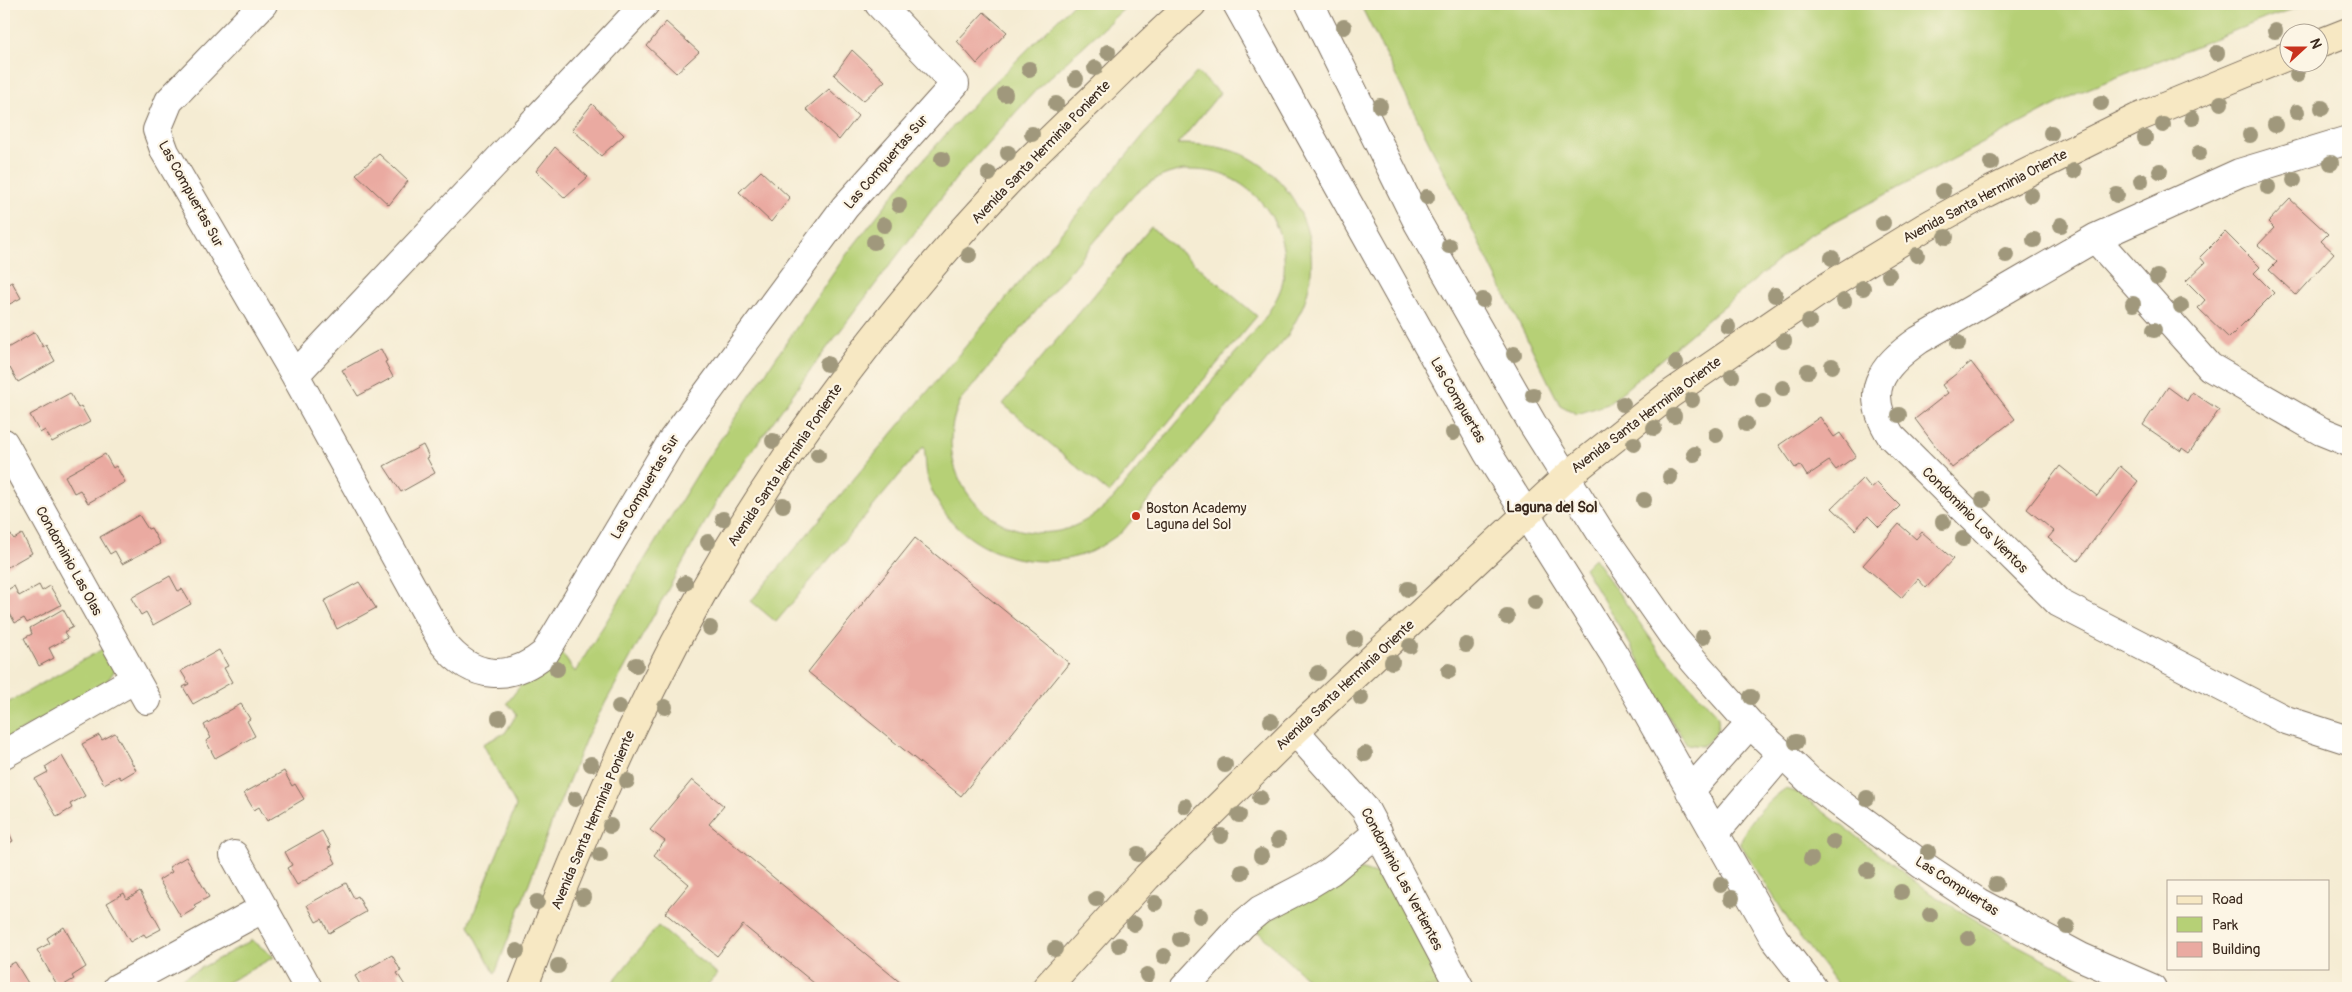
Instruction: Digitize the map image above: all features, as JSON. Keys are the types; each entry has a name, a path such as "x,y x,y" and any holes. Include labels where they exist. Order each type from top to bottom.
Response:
{"street":[{"name":"Las Compuertas Sur","path":"263,4 169,101 157,130 165,152 295,376 443,643 452,655 465,665 479,671 497,674 515,672 532,664 546,652 673,439 845,208 954,84 879,4"},
{"path":"295,376 645,4"},
{"name":"Avenida Santa Herminia Poniente","path":"523,988 563,886 610,777 652,687 700,598 751,512 793,448 886,323 1001,188 1192,4"},
{"name":"Las Compuertas","path":"1236,4 1393,287 1525,516 1615,656 1690,790 1716,832 1774,938 1813,988"},
{"name":"Las Compuertas","path":"1310,4 1418,223 1508,382 1601,533 1675,639 1724,698 1810,781 1921,864 1978,902 2081,957 2152,988"},
{"path":"2330,39 2348,32"},
{"name":"Avenida Santa Herminia Oriente","path":"1046,988 1147,877 1295,731 1566,477 1619,433 1728,353 1825,288 1925,227 2046,161 2129,122 2280,59"},
{"name":"Condominio Los Vientos","path":"2348,140 2239,174 2094,238 1904,351 1883,374 1877,388 1876,402 1882,421 1891,436 2059,604 2286,720 2348,740"},
{"path":"2094,238 2210,367 2321,431 2348,442"},
{"name":"Condominio Las Olas","path":"4,443 141,689 4,754"},
{"path":"1690,790 1750,724"},
{"name":"Condominio Las Vertientes","path":"1295,731 1361,803 1460,988"},
{"path":"1716,832 1782,754"},
{"path":"1184,988 1242,925 1260,910 1320,878 1344,862 1378,832"},
{"path":"234,855 308,988"},
{"path":"117,988 264,908"}],"green space":[{"path":"1073,4 1129,4 1036,90 957,177 808,373 719,497 587,736 550,827 495,974 469,925 516,806 483,744 505,733 517,714 507,703 531,672 558,648 575,672 705,462 843,259 906,179 974,103"},
{"path":"1360,4 2309,4 2269,17 2080,92 1807,236 1608,404 1577,414 1560,405"},
{"path":"1197,72 1220,93 1178,144 1210,146 1234,151 1260,164 1276,178 1290,194 1300,212 1311,252 1311,273 1305,300 1288,335 1122,532 1090,552 1066,559 1042,561 1018,558 995,551 974,540 955,525 940,506 929,483 924,446 776,622 751,601","holes":["1183,170 1217,173 1234,180 1249,190 1261,202 1279,232 1283,249 1282,285 1276,299 1264,319 1111,501 1081,523 1059,531 1032,532 1008,526 987,513 970,496 958,475 952,451 952,425 961,400 1134,195 1157,179"]},
{"path":"1151,227 1257,316 1109,493 1003,404"},
{"path":"1594,558 1660,652 1717,715 1717,729 1712,737 1702,746 1687,744 1670,719 1631,646 1584,568"},
{"path":"106,647 117,667 106,683 4,740 4,705"},
{"path":"1785,789 1799,793 1930,893 2015,944 2100,988 1840,988 1794,929 1741,845 1745,830 1757,814"},
{"path":"1353,870 1363,870 1375,874 1394,887 1451,988 1317,988 1255,929"},
{"path":"658,926 717,974 705,988 608,988"},
{"path":"252,940 274,957 217,988 165,988"}],"building":[{"path":"984,12 1007,32 977,64 957,41"},
{"path":"666,22 699,52 676,73 647,46"},
{"path":"852,50 885,81 863,101 834,75"},
{"path":"829,89 858,116 839,140 806,109"},
{"path":"592,104 624,135 601,156 572,129"},
{"path":"555,147 588,177 565,198 536,171"},
{"path":"379,154 408,181 389,205 356,174"},
{"path":"761,171 790,198 771,222 739,192"},
{"path":"2290,199 2328,234 2321,241 2334,253 2296,295 2269,270 2277,262 2258,245 2274,228 2268,222"},
{"path":"2225,232 2260,267 2254,273 2274,293 2229,338 2198,308 2205,300 2186,281 2205,263 2200,257"},
{"path":"4,276 8,284 12,282 21,298 4,307"},
{"path":"35,332 43,347 46,345 55,361 18,382 10,368 5,372 4,370 4,350"},
{"path":"381,349 393,377 358,396 342,370"},
{"path":"1971,362 2015,419 1952,468 1915,419 1948,393 1942,385"},
{"path":"2168,387 2187,401 2192,392 2219,410 2189,453 2182,448 2181,451 2143,425"},
{"path":"70,393 78,408 81,406 90,422 52,442 45,430 40,433 30,415"},
{"path":"1820,417 1834,437 1840,433 1856,456 1836,470 1829,461 1807,476 1800,465 1795,468 1779,445"},
{"path":"423,445 435,473 401,492 384,466"},
{"path":"105,454 113,468 116,466 125,482 88,503 80,490 74,493 65,476"},
{"path":"2060,466 2097,496 2120,466 2138,481 2078,561 2048,538 2054,531 2027,509"},
{"path":"1863,478 1871,488 1877,483 1900,506 1879,527 1868,516 1855,530 1832,508"},
{"path":"139,515 148,529 151,528 160,544 122,564 115,551 110,554 100,537"},
{"path":"1899,524 1916,539 1922,532 1953,559 1926,588 1918,579 1901,598 1863,565"},
{"path":"10,534 14,539 22,534 32,553 4,569 4,537"},
{"path":"915,538 1069,663 961,796 808,672"},
{"path":"170,576 178,591 182,589 191,604 153,625 146,612 141,615 131,598"},
{"path":"359,582 376,608 337,629 324,601"},
{"path":"39,585 42,591 50,586 61,605 27,623 24,618 15,623 4,602 4,592 14,586 19,596"},
{"path":"63,609 73,627 64,632 68,638 49,648 54,658 39,666 24,638 32,634 30,628"},
{"path":"219,650 228,666 224,668 232,682 193,704 183,687 189,684 181,671"},
{"path":"241,704 250,719 247,721 255,736 215,758 206,741 211,738 204,725"},
{"path":"115,733 136,770 121,779 119,776 104,784 82,744 99,735 102,740"},
{"path":"62,756 85,796 70,804 72,808 57,817 35,779 48,772 45,767"},
{"path":"284,771 292,786 295,784 304,799 267,821 259,807 254,810 244,793"},
{"path":"692,780 724,806 709,824 907,988 820,988 743,925 717,956 665,913 689,884 654,855 665,841 650,830"},
{"path":"4,823 13,841 4,846"},
{"path":"322,831 331,847 328,848 336,863 297,885 287,868 292,865 285,852"},
{"path":"186,857 209,897 194,905 196,908 181,917 159,880 172,872 169,867"},
{"path":"346,883 354,898 358,896 366,912 329,933 322,919 316,922 307,905"},
{"path":"140,891 161,929 146,937 144,934 130,942 107,903 124,893 127,899"},
{"path":"64,927 86,967 72,976 74,979 59,988 37,950 50,943 47,938"},
{"path":"392,955 401,971 397,973 406,987 362,988 355,976"},
{"path":"15,962 31,988 4,988 4,968"}],"place":[{"name":"Boston Academy Laguna del Sol","path":"1136,516"}],"district":[{"name":"Laguna del Sol","path":"1552,507"}]}
